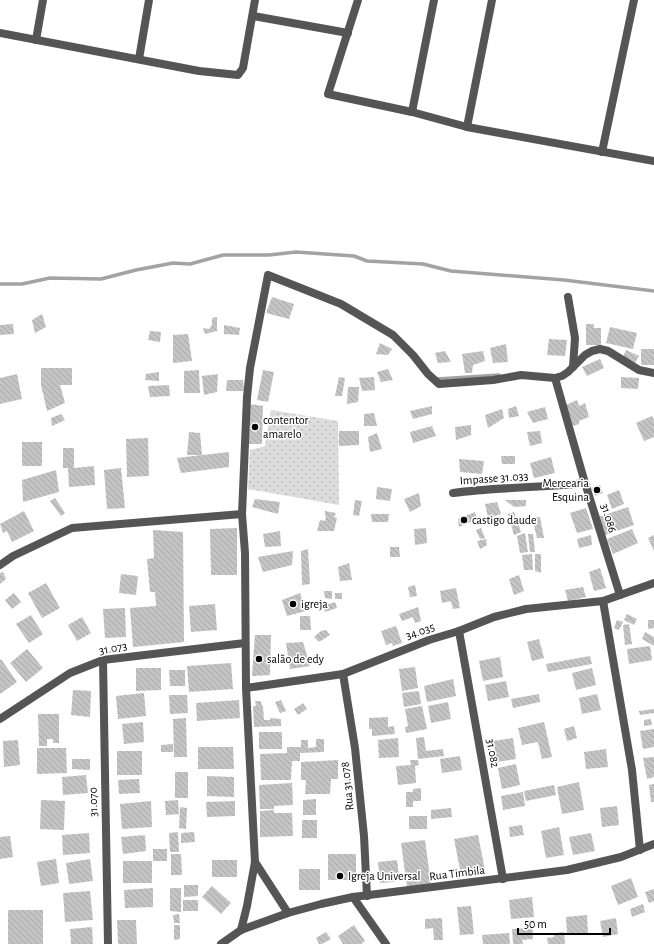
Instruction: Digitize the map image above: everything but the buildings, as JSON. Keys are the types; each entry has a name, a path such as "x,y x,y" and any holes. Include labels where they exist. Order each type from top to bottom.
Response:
{"street":[{"path":"36,40 43,0"},
{"path":"139,59 149,0"},
{"path":"0,33 199,71 238,75 243,68 255,0"},
{"path":"358,0 328,94 412,112 467,127 654,161"},
{"path":"412,112 434,0"},
{"path":"467,127 492,0"},
{"path":"602,152 634,0"},
{"path":"253,16 348,33"},
{"path":"241,930 255,862 246,688 245,553 242,514 247,396 250,368 268,275 341,304 393,335 439,384 493,380 522,375 555,378 562,376 573,368 585,355 600,349 608,351 639,370 654,373"},
{"path":"568,297 575,338 573,368"},
{"name":"31.086","path":"555,378 585,483 620,595"},
{"name":"Impasse 31.033","path":"453,493 476,490 560,486 585,483"},
{"path":"0,565 13,556 72,528 242,514"},
{"name":"34.035","path":"246,688 343,674 429,640 460,631 494,617 526,609 603,601 654,583"},
{"path":"603,601 632,770 640,850"},
{"name":"31.082","path":"460,631 503,879"},
{"name":"31.073","path":"0,719 70,673 103,660 245,643"},
{"name":"31.070","path":"103,660 108,944"},
{"name":"Rua 31.078","path":"343,674 356,755 364,836 367,896"},
{"name":"Rua Timbila","path":"221,944 241,930 288,913 321,904 353,897 567,870 607,861 654,844"},
{"path":"255,862 288,913"},
{"path":"353,897 386,944"}],"shaded area":[{"path":"271,410 338,421 339,505 248,489 250,450 265,446"}],"waterway":[{"path":"0,284 22,284 50,278 101,279 173,263 190,264 223,255 269,255 296,252 354,256 367,261 423,264 451,271 564,280 654,291"},
{"path":"437,379 499,375"}],"place":[{"name":"contentor amarelo","path":"255,427"},
{"name":"Mercearia Esquina","path":"597,490"},
{"name":"castigo daude","path":"464,520"},
{"name":"igreja","path":"293,604"},
{"name":"salão de edy","path":"259,659"},
{"name":"Igreja Universal","path":"340,876"}]}
